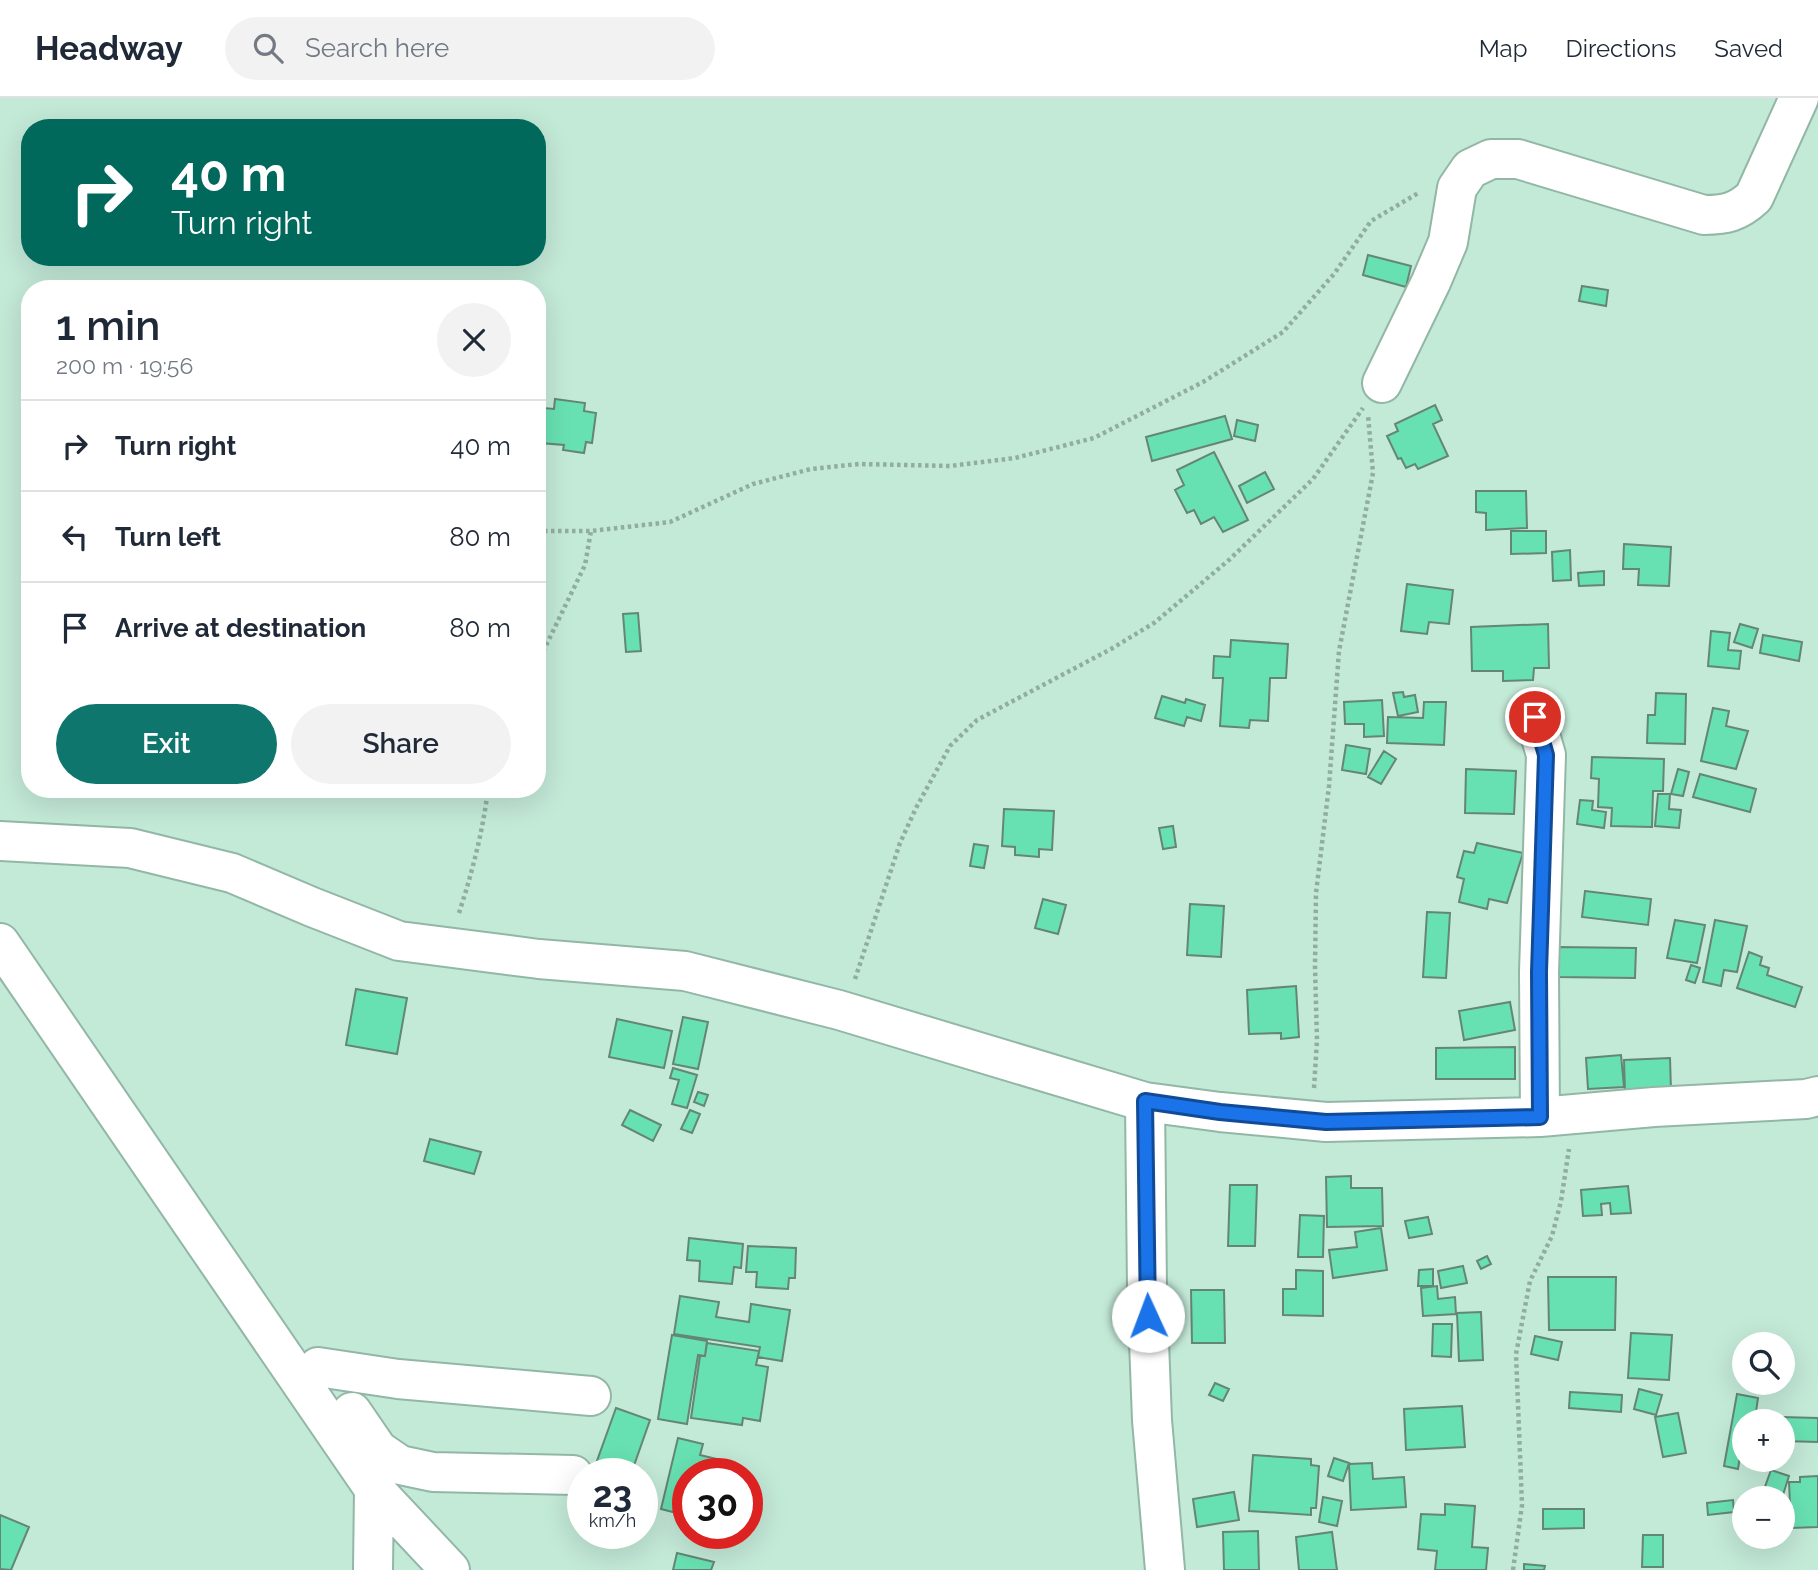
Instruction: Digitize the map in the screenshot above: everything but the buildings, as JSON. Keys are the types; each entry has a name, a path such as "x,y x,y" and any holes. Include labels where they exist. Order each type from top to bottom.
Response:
{"street":[{"path":"1382,383 1432,282 1448,242 1457,188 1470,169 1491,159 1518,159 1704,215 1726,215 1742,208 1754,197 1799,98"},
{"path":"1535,717 1546,755 1539,972 1557,1115"},
{"path":"0,841 130,848 232,873 399,941 539,959 685,971 839,1010 1145,1101 1220,1112 1326,1122 1557,1115 1806,1099 1818,1096"},
{"path":"0,991 3,947"},
{"path":"3,947 374,1489 450,1570"},
{"path":"1145,1101 1147,1289 1152,1420 1165,1570"},
{"path":"251,1309 269,1312 294,1335 378,1450 400,1465 433,1472 567,1475"},
{"path":"318,1367 398,1379 591,1396"},
{"path":"373,1570 374,1489"}],"path":[{"path":"546,531 591,531 670,522 753,484 811,469 859,464 950,466 1015,458 1094,438 1203,382 1283,332 1334,274 1371,221 1428,188 1457,188"},
{"path":"839,1010 860,969 878,905 900,844 916,808 950,746 978,720 1154,623 1229,560 1313,479 1366,403 1373,473 1339,651 1330,776 1316,893 1317,1040 1312,1120"},
{"path":"546,645 585,565 591,531"},
{"path":"448,948 469,881 487,798"},
{"path":"1513,1570 1522,1505 1516,1354 1530,1282 1552,1236 1561,1201 1557,1115"}],"route":[{"path":"1148,1316 1145,1101 1220,1112 1326,1122 1540,1117 1539,972 1546,755 1535,717"}]}
